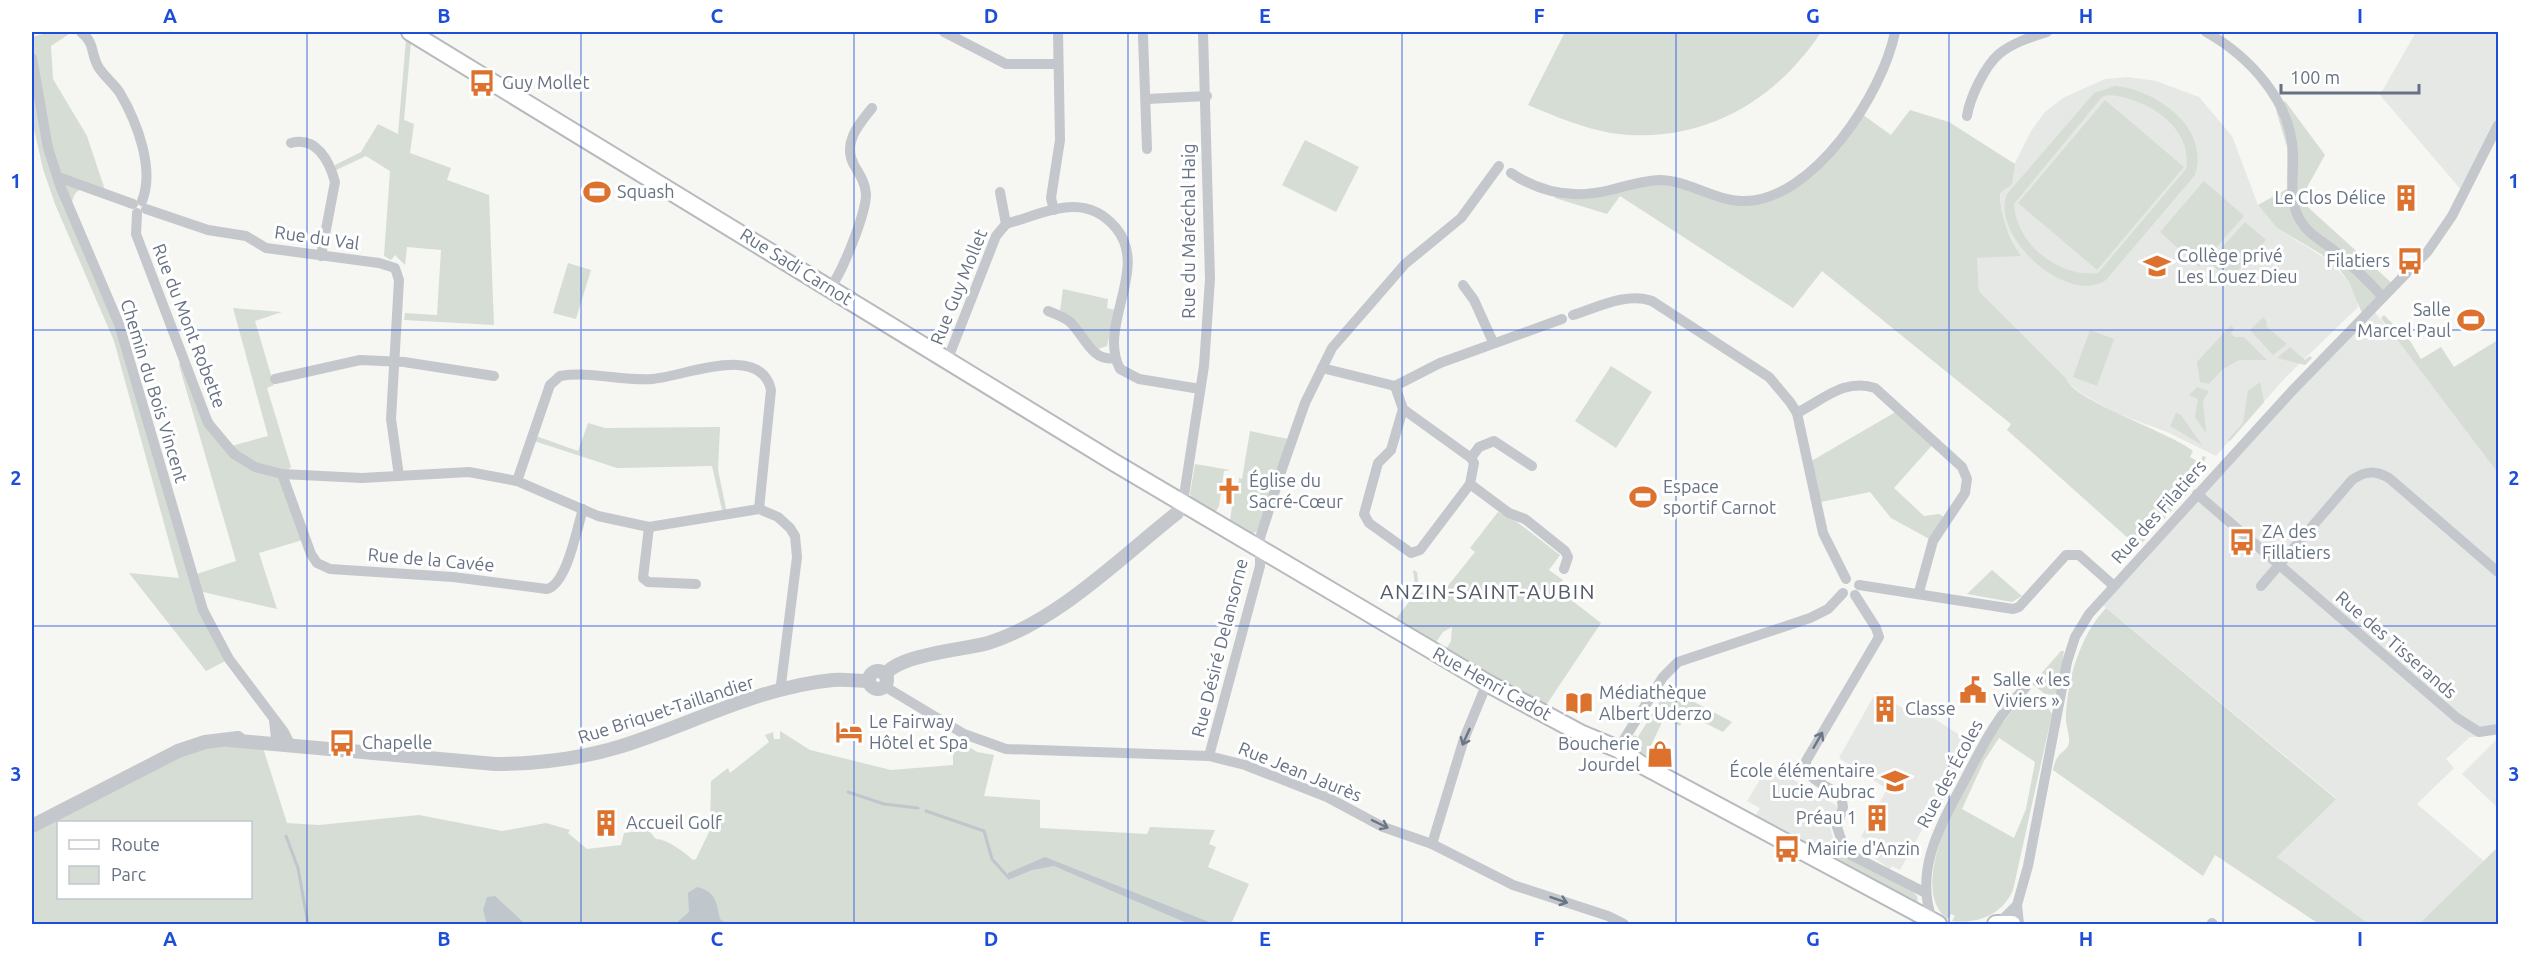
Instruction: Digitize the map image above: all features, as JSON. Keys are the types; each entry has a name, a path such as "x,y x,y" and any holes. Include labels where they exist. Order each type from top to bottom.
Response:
{"main road":[{"name":"Rue Sadi Carnot","path":"410,32 947,361 1183,502"},
{"name":"Rue Henri Cadot","path":"1183,502 1487,683 1589,738 1618,749 1681,787 1936,923"}],"street":[{"name":"Rue du Mont Robette","path":"81,32 93,44 94,59 99,69 119,91 140,141 147,183 136,234 208,423 234,454 265,471 282,474 362,478 469,472 517,481 616,521 649,527 759,509"},
{"path":"944,32 998,62 1058,64"},
{"path":"1054,210 1051,198 1060,140 1058,32"},
{"name":"Rue du Maréchal Haig","path":"1183,502 1204,366 1210,279 1204,104 1207,96 1203,32"},
{"path":"1510,173 1555,193 1593,194 1659,180 1685,184 1730,199 1760,199 1776,193 1807,174 1840,141 1885,65 1895,32"},
{"path":"1967,116 1970,98 1997,55 2047,32"},
{"path":"2206,32 2240,56 2281,106 2291,135 2292,197 2300,221 2315,238 2336,252 2383,297"},
{"path":"1143,36 1147,149"},
{"name":"Chemin du Bois Vincent","path":"32,58 42,124 59,180 118,324 203,610 229,659 274,721 280,742"},
{"path":"1147,99 1207,96"},
{"path":"830,288 842,270 863,211 866,195 862,177 853,163 849,149 858,124 872,108"},
{"name":"Rue des Filatiers","path":"2019,924 2017,905 2028,866 2067,662 2075,637 2089,614 2197,494 2310,372 2428,251 2452,216 2499,125"},
{"path":"291,143 303,140 314,144 332,172 334,182 321,256"},
{"name":"Rue Désiré Delansorne","path":"1209,756 1260,566 1261,535 1305,403 1322,368 1332,348 1364,308 1405,264 1461,218 1499,166"},
{"name":"Rue du Val","path":"59,180 208,230 246,236 266,248 390,265 395,268 399,280 394,362"},
{"path":"71,210 74,194 91,189"},
{"name":"Rue Guy Mollet","path":"947,361 996,236 1006,224 1000,192"},
{"path":"1006,224 1076,206 1095,210 1111,222 1127,247 1129,259 1114,358 1120,369 1139,379 1200,389"},
{"path":"1463,285 1474,300 1493,342"},
{"path":"1322,368 1395,386 1440,363 1493,342 1568,317 1631,297 1652,301 1769,377 1797,413 1823,533 1846,579"},
{"path":"1048,311 1069,321 1097,355 1106,359 1114,358"},
{"path":"275,379 360,360 394,362 494,376"},
{"path":"394,362 391,419 399,476"},
{"path":"517,481 550,385 560,376 653,379 716,366 739,365 762,371 771,390 759,509 778,517 795,536 797,557 782,684 784,690"},
{"path":"1797,413 1850,384 1861,383 1875,388 1962,467 1967,479 1965,494 1938,532 1927,557 1919,592"},
{"path":"1395,386 1403,409 1471,458 1474,464 1470,484 1420,550 1411,553 1369,523 1364,514 1378,462 1391,450 1403,409"},
{"path":"1471,458 1479,447 1494,441 1532,466"},
{"path":"2261,586 2352,480 2368,472 2380,473 2389,478 2499,572"},
{"name":"Rue de la Cavée","path":"282,474 311,554 317,563 330,569 453,577 554,588 562,578 584,509"},
{"path":"1470,484 1509,513 1525,519 1565,551 1568,557 1564,569"},
{"name":"Rue des Tisserands","path":"2197,494 2464,724 2472,730 2484,732 2499,729"},
{"path":"885,680 899,663 989,643 1051,613 1177,513 1183,502"},
{"path":"649,527 639,577 648,582 685,580 696,584"},
{"path":"1846,579 1842,585 1848,596 1857,590 1919,592 2013,609 2019,607 2066,555 2074,554 2082,557 2114,586"},
{"path":"1846,579 1854,579 1879,637 1806,761 1806,767 1810,776 1841,796 1844,807 1837,827 1848,852 1926,893"},
{"path":"1618,749 1663,677 1678,662 1810,618 1828,609 1844,592"},
{"name":"Rue Briquet-Taillandier","path":"32,826 178,751 206,742 229,740 280,742 329,749 495,764 540,764 574,759 623,746 735,704 784,690 831,680 869,681 876,689 885,680"},
{"name":"Rue Jean Jaurès","path":"885,680 964,734 1006,749 1209,756 1265,772 1339,803 1383,826 1432,844 1513,885 1608,916 1624,924"},
{"path":"1432,844 1464,739 1487,683"},
{"name":"Rue des Écoles","path":"1936,923 1926,893 1930,850 1938,829 1988,734 2026,687"},
{"path":"2002,924 2017,905"}],"shaded area":[{"path":"2416,32 2498,32 2498,125 2463,192 2380,95"},
{"name":"Collège privé Les Louez Dieu","path":"2128,77 2156,81 2199,97 2232,136 2258,205 2277,228 2331,262 2349,282 2357,298 2358,307 2285,378 2216,456 2167,432 2116,413 2081,393 2067,382 2066,378 1979,291 1977,258 2020,255 2002,220 2000,193 2031,131 2045,112 2063,98 2105,79"},
{"path":"2372,309 2415,359 2498,473 2498,735 2470,737 2446,759 2454,768 2417,804 2484,861 2419,924 2369,924 2277,857 2336,798 2099,602"},
{"name":"École élémentaire Lucie Aubrac","path":"1876,692 1919,718 1932,717 1967,740 1971,747 1956,776 1947,780 1943,785 1939,793 1945,796 1943,800 1939,799 1900,870 1892,866 1890,869 1865,851 1868,846 1864,844 1866,839 1861,837 1887,789 1839,758"},
{"path":"2498,738 2498,808 2462,774"},
{"path":"1769,765 1839,807 1829,823 1834,842 1805,849 1753,820 1760,808 1747,801"},
{"path":"1045,857 1214,924 1189,924 1054,866 1032,870 1008,880 1008,873"},
{"path":"697,887 712,895 720,919 727,924 675,924 689,912 688,893"},
{"path":"495,896 523,924 487,924 483,910 487,897"}],"green space":[{"path":"51,32 72,32 51,46 53,79 87,136 106,193 86,189 77,191 71,210 105,288 197,574 236,561 179,365 184,355 201,400 228,447 268,436 233,308 282,312 255,321 274,385 267,388 291,467 283,474 306,539 259,553 277,609 203,592 197,593 229,659 206,671 129,573 179,578 114,341 55,204 43,169 32,120 32,37"},
{"path":"1565,32 1821,32 1781,80 1757,99 1731,114 1704,125 1674,133 1643,135 1611,133 1590,128 1528,105"},
{"path":"406,39 411,42 404,120 414,124 410,153 451,168 447,180 489,195 494,325 404,320 405,313 437,315 441,250 407,247 405,265 395,255 391,260 384,256 390,171 366,156 332,172 335,165 361,152 378,124 398,134"},
{"path":"2115,86 2131,89 2162,103 2187,127 2195,142 2198,158 2195,175 2106,280 2090,286 2073,284 2054,276 2036,263 2021,247 2010,230 2005,211 2007,194 2094,93","holes":["2108,95 2122,97 2151,108 2174,127 2182,140 2186,154 2186,169 2098,273 2069,270 2055,264 2031,245 2022,232 2014,204 2102,97"]},
{"path":"2105,100 2184,167 2097,270 2018,203"},
{"path":"2285,101 2325,155 2300,200 2395,286 2364,318 2349,282 2340,270 2321,254 2277,228 2258,205 2287,189 2287,147 2276,110"},
{"path":"1910,110 1949,122 2015,164 2012,184 2000,193 2000,202 2006,226 2021,256 1977,258 1979,291 2066,378 2072,387 2102,406 2181,443 2193,451 2190,457 2199,462 2203,456 2206,457 2201,467 2204,472 2189,492 2138,547 2007,430 2011,424 1822,271 1793,308 1620,196 1607,214 1555,198 1555,193 1659,180 1718,196 1760,199 1807,174 1859,112 1891,135"},
{"path":"1305,140 1359,167 1336,212 1282,185"},
{"path":"2204,181 2244,216 2199,267 2160,232"},
{"path":"2245,222 2266,240 2229,280 2209,262"},
{"path":"568,263 591,270 576,319 553,313"},
{"path":"1063,289 1108,299 1107,308 1115,310 1107,346 1098,349 1060,311"},
{"path":"2384,315 2410,341 2421,359 2441,347 2454,367 2498,340 2498,473 2381,318"},
{"path":"2263,317 2267,322 2266,326 2287,344 2273,355 2250,330"},
{"path":"2231,325 2234,329 2231,333 2234,337 2244,337 2267,360 2239,360 2223,369 2209,384 2200,382 2197,362"},
{"path":"2090,330 2114,339 2097,386 2073,377"},
{"path":"2290,347 2305,360 2310,356 2312,358 2305,365 2277,358"},
{"path":"1611,366 1652,392 1616,448 1575,421"},
{"path":"2260,382 2264,402 2230,441 2228,440 2243,423 2248,391"},
{"path":"2197,387 2209,391 2203,401 2206,433 2195,417 2198,399 2189,395"},
{"path":"1899,410 1935,442 1894,488 1924,516 1939,514 1947,519 1933,541 1891,518 1870,492 1816,503 1808,463"},
{"path":"2176,413 2181,415 2202,445 2170,426"},
{"path":"588,423 605,428 720,427 718,470 727,513 723,514 712,466 617,468 531,440 533,435 578,451"},
{"path":"1250,431 1288,439 1258,531 1251,534 1230,521 1234,492 1238,489 1239,478 1242,479"},
{"path":"1195,464 1230,470 1224,471 1219,506 1215,513 1193,500 1190,494"},
{"path":"1498,512 1517,522 1560,555 1549,570 1563,580 1557,589 1601,623 1545,707 1445,651 1451,641 1452,627 1443,632 1434,645 1395,620 1416,593 1413,570 1417,572 1419,590 1435,602 1475,552 1470,548"},
{"path":"1992,570 2022,596 2012,602 1967,594"},
{"path":"2106,608 2336,799 2277,857 2369,924 2319,924 2215,855 2203,876 2053,770 2057,758 2069,743 2066,719 2067,701 2077,658 2089,631"},
{"path":"2061,651 2064,651 2057,692 2054,695 2045,694 2032,684"},
{"path":"1668,688 1732,722 1723,732 1685,713 1680,726 1664,718 1646,756 1641,754 1632,739 1634,735 1638,737"},
{"path":"2027,693 2044,702 2052,714 2013,890 1996,912 1971,921 1952,921 1955,916 1951,914 1948,919 1935,900 1933,873 1941,840 1955,805 1973,770 2012,711","holes":["1999,738 2035,762 2026,809 2014,838 1962,809 1984,761"]},
{"path":"780,731 810,750 891,770 953,765 953,737 977,752 994,755 984,796 1040,800 1040,828 1147,834 1150,827 1215,830 1209,844 1216,847 1208,867 1249,884 1231,924 32,924 32,826 205,742 263,748 287,823 319,825 419,815 502,831 546,823 570,830 568,833 587,849 621,845 624,833 648,830 656,839 670,844 693,860 696,859 710,830 711,781 728,768 730,773 769,742 765,735 773,732 774,739 780,739"},
{"path":"1834,842 1845,855 1912,891 1917,896 1918,903 1816,847"},
{"path":"2498,847 2498,924 2419,924"}],"waterway":[{"path":"848,792 884,804 918,808"},
{"path":"926,811 984,831 992,859 1008,877 1011,875"},
{"path":"286,836 298,868 308,924"}],"place":[{"name":"Guy Mollet","path":"482,83"},
{"name":"Squash","path":"597,192"},
{"name":"Le Clos Délice","path":"2406,198"},
{"name":"Filatiers","path":"2410,261"},
{"name":"Collège privé Les Louez Dieu","path":"2157,266"},
{"name":"Salle Marcel Paul","path":"2471,320"},
{"name":"Église du Sacré-Cœur","path":"1229,491"},
{"name":"Espace sportif Carnot","path":"1643,497"},
{"name":"ZA des Fillatiers","path":"2242,542"},
{"name":"Salle « les Viviers »","path":"1973,690"},
{"name":"Médiathèque Albert Uderzo","path":"1579,703"},
{"name":"Classe","path":"1885,709"},
{"name":"Le Fairway Hôtel et Spa","path":"849,732"},
{"name":"Chapelle","path":"342,743"},
{"name":"Boucherie Jourdel","path":"1660,754"},
{"name":"École élémentaire Lucie Aubrac","path":"1895,781"},
{"name":"Préau 1","path":"1877,818"},
{"name":"Accueil Golf","path":"606,823"},
{"name":"Mairie d'Anzin","path":"1787,849"}],"district":[{"name":"ANZIN-SAINT-AUBIN","path":"1488,592"}]}
